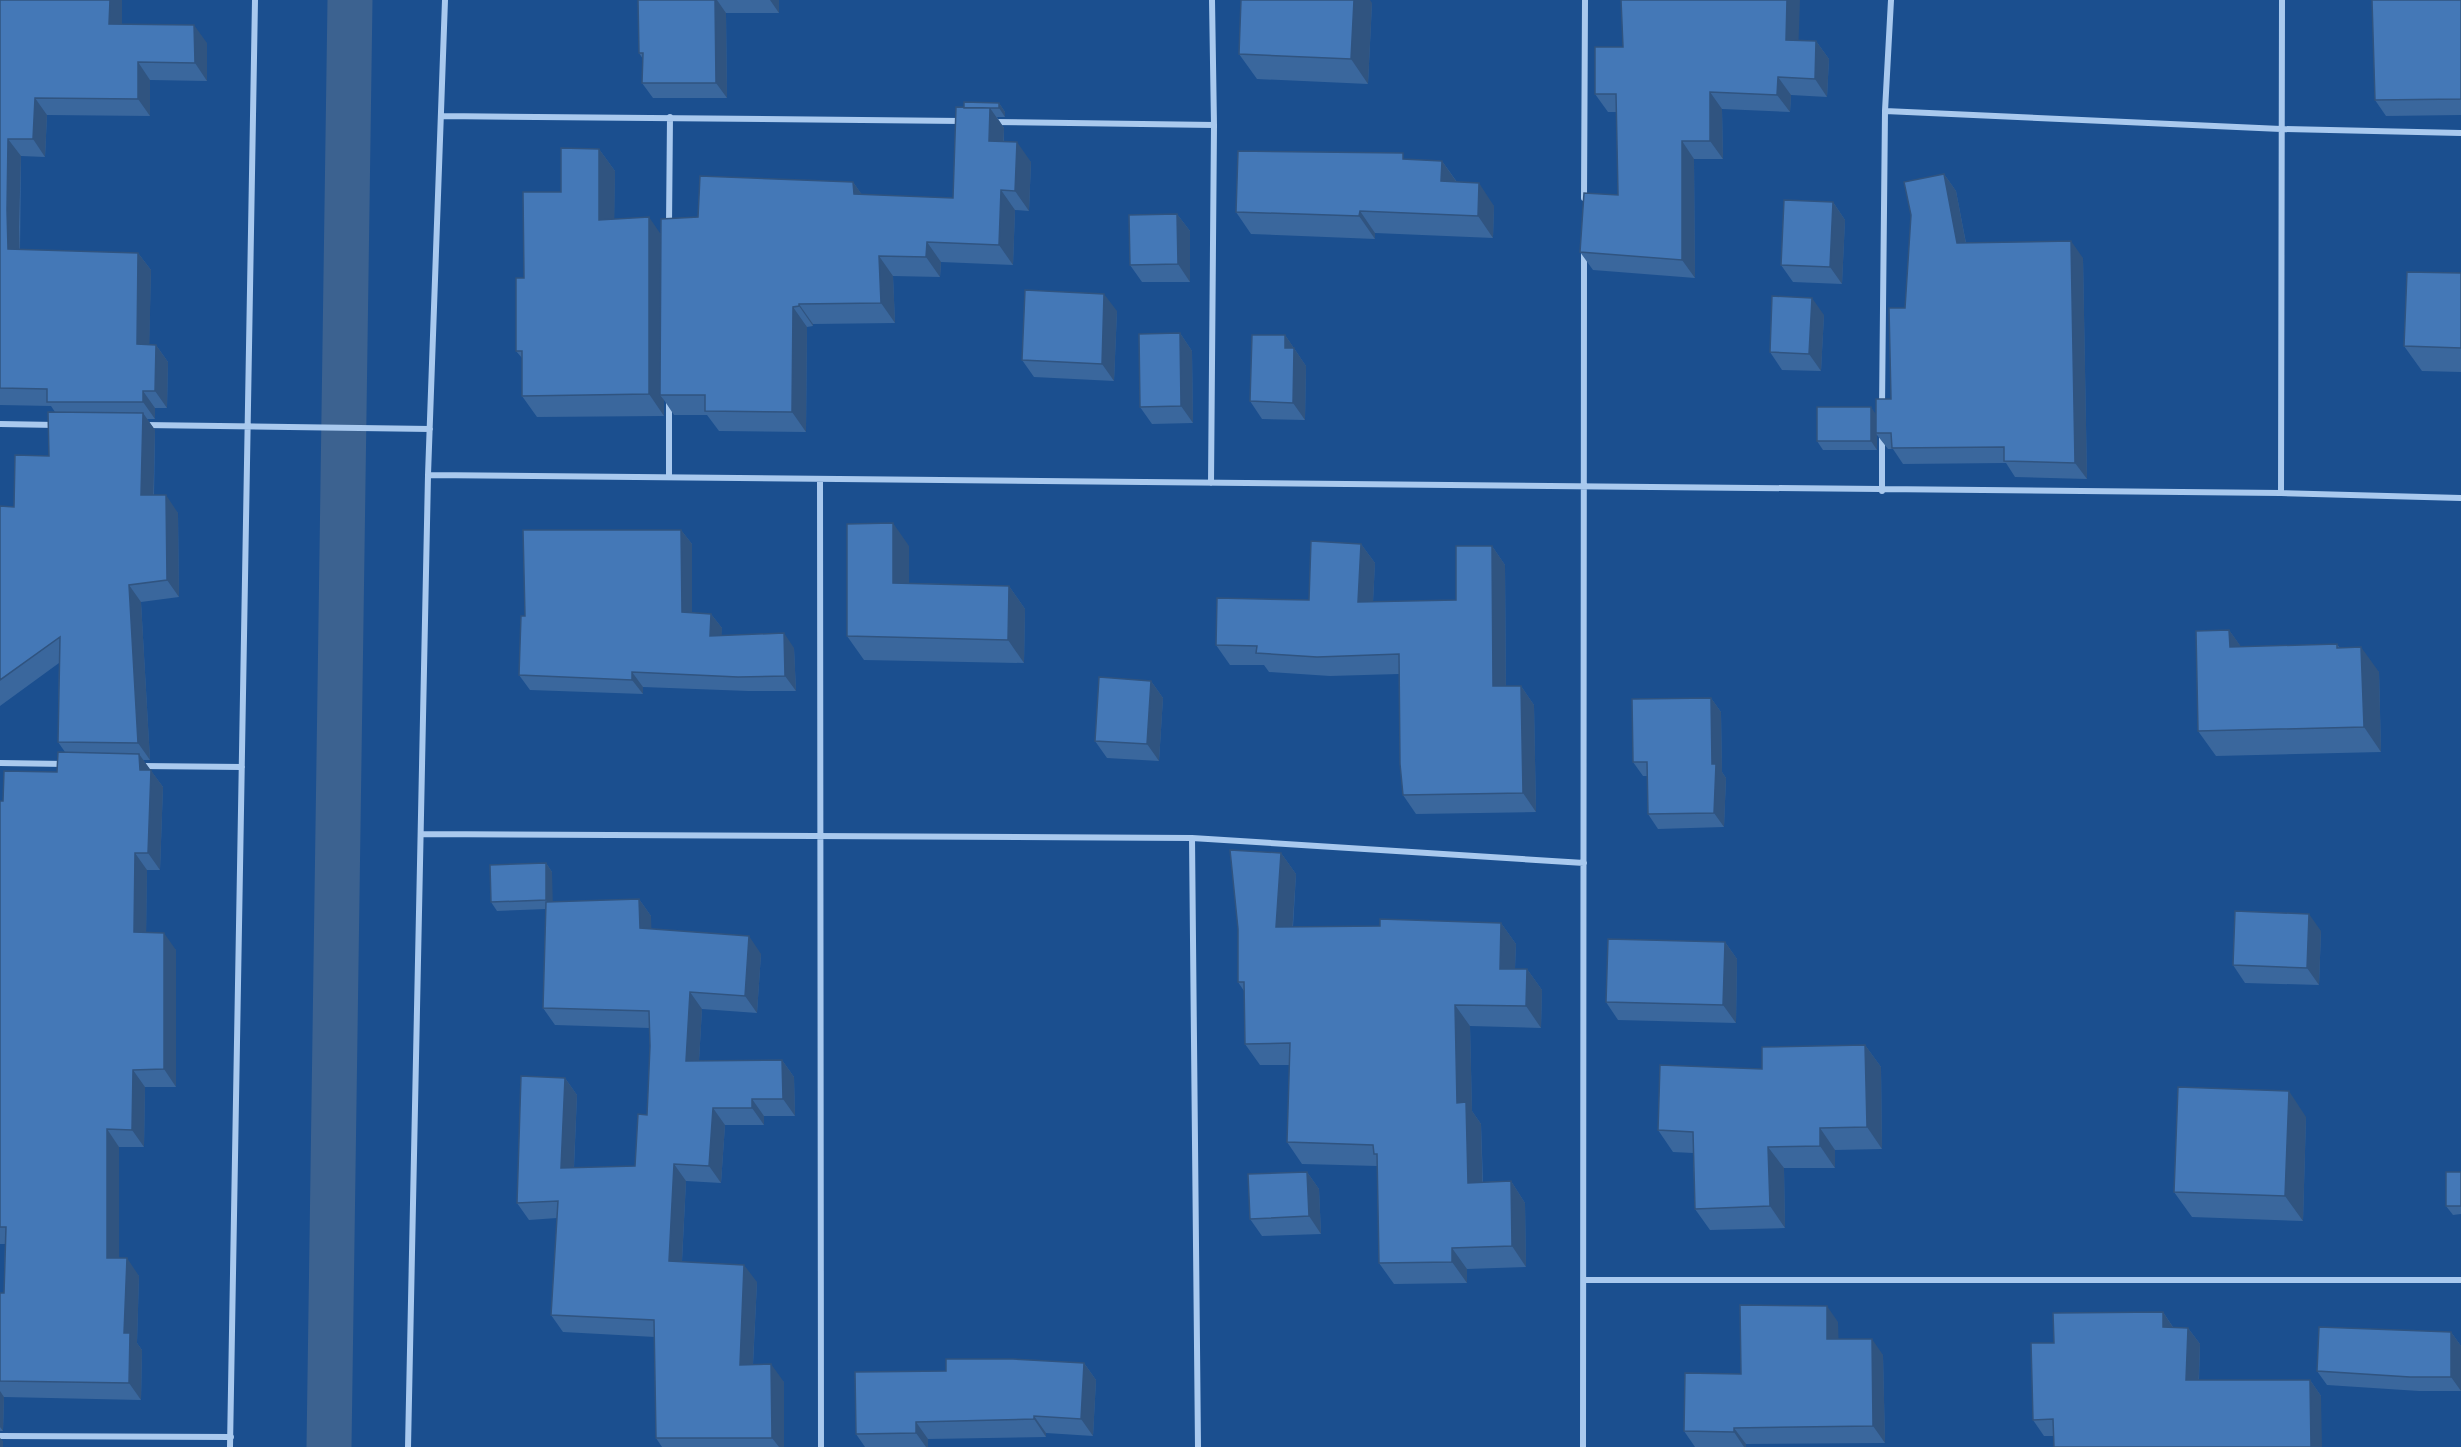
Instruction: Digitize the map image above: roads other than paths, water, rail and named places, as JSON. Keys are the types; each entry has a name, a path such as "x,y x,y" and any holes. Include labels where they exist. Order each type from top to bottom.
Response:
{"street":[{"path":"230,1447 255,0"},
{"path":"408,1447 428,429 445,0"},
{"path":"1211,483 1214,125 1212,0"},
{"path":"1584,202 1585,0"},
{"path":"1882,419 1885,111 1891,0"},
{"path":"2281,493 2283,0"},
{"path":"1885,111 2282,129 2461,133"},
{"path":"441,116 965,121"},
{"path":"669,237 670,117"},
{"path":"989,122 1214,125"},
{"path":"1583,1447 1584,238"},
{"path":"669,393 669,477"},
{"path":"0,424 59,424"},
{"path":"141,425 428,429"},
{"path":"1882,431 1882,490"},
{"path":"428,474 1584,488 2281,493 2461,498"},
{"path":"820,479 821,1447"},
{"path":"0,764 69,765"},
{"path":"138,766 242,767"},
{"path":"421,834 1192,838 1584,863"},
{"path":"1192,838 1198,1447"},
{"path":"1584,1280 2461,1280"},
{"path":"0,1436 231,1437"}],"waterway":[{"path":"329,1447 350,0"}]}
